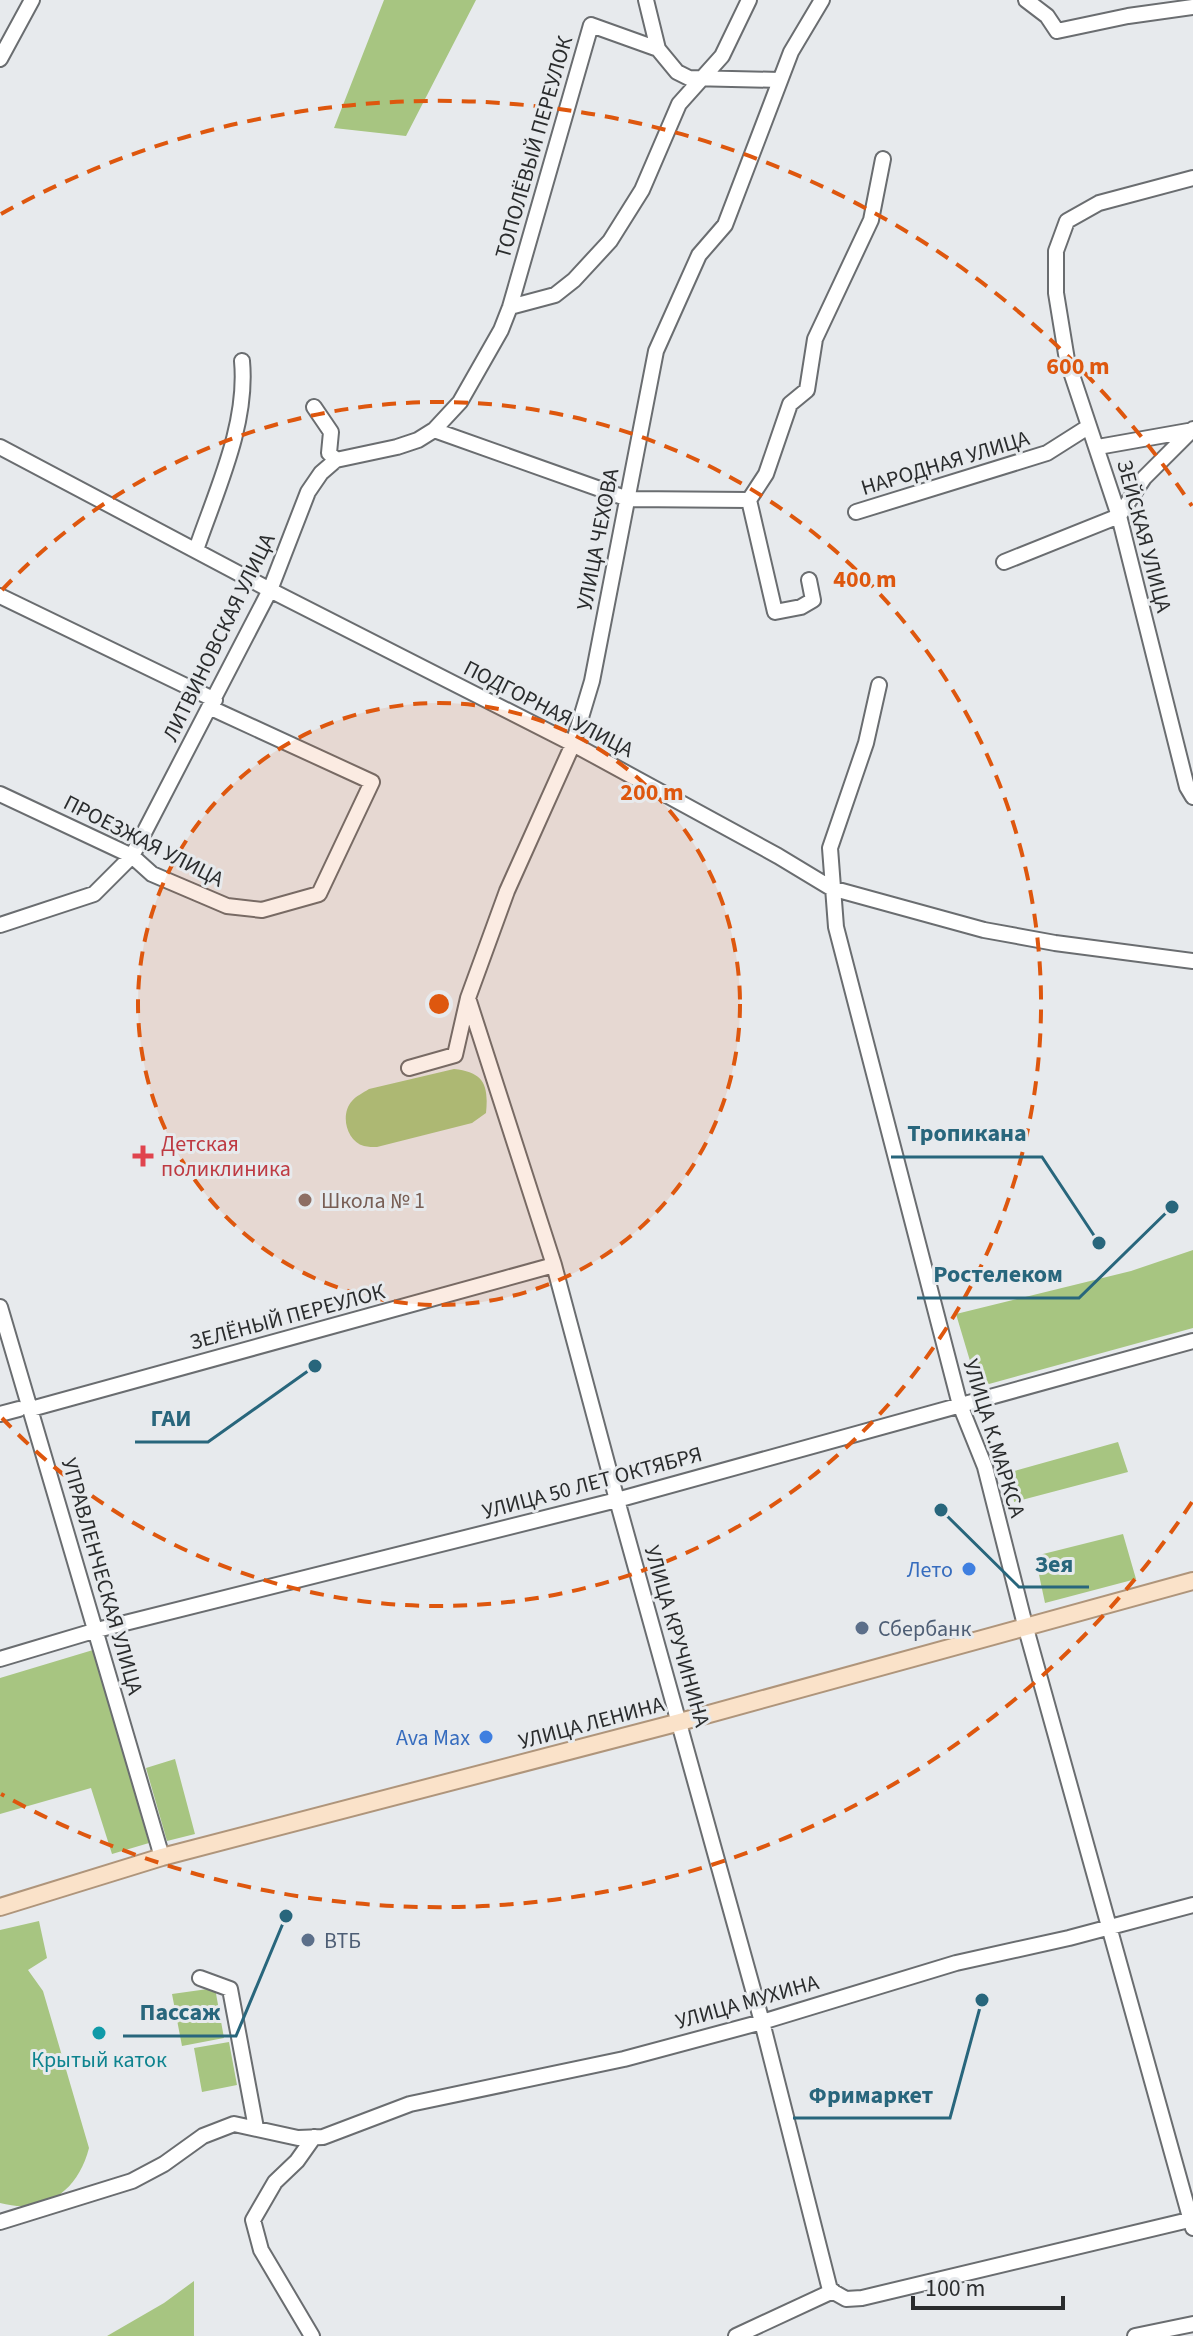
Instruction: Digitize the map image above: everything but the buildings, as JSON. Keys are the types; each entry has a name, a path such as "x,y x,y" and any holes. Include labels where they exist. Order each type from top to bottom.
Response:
{"main road":[{"name":"УЛИЦА ЛЕНИНА","path":"0,1907 162,1857 680,1722 1193,1581"}],"street":[{"path":"0,59 32,0"},
{"path":"646,0 658,49 677,72 689,78 780,80"},
{"path":"314,407 331,432 329,453 336,460 397,447 418,440 434,430 460,402 501,330 510,307 555,295 574,280 610,241 642,190 679,104 722,56 749,0"},
{"name":"УЛИЦА ЧЕХОВА","path":"409,1068 455,1055 468,998 507,891 573,744 592,681 656,351 699,255 725,225 791,52 822,0"},
{"path":"1026,0 1047,16 1057,31 1128,16 1193,7"},
{"name":"ТОПОЛЁВЫЙ ПЕРЕУЛОК","path":"510,307 591,25 658,49"},
{"path":"809,580 813,600 801,607 775,612 749,500 766,474 790,404 807,390 815,339 871,220 883,159"},
{"name":"ЗЕЙСКАЯ УЛИЦА","path":"1193,178 1099,203 1067,221 1056,251 1056,293 1067,360 1119,516 1187,787 1193,797"},
{"path":"196,550 230,450 244,387 242,361"},
{"name":"НАРОДНАЯ УЛИЦА","path":"856,512 1047,453 1088,427"},
{"path":"434,430 628,499 749,500"},
{"path":"1098,447 1191,430"},
{"path":"1004,562 1119,516 1144,478 1191,430"},
{"name":"ПОДГОРНАЯ УЛИЦА","path":"0,447 270,590 573,744 831,888 984,930 1055,943 1193,961"},
{"name":"ЛИТВИНОВСКАЯ УЛИЦА","path":"0,925 94,894 132,856 270,590 308,492 321,473 336,460"},
{"path":"0,596 213,704"},
{"name":"УЛИЦА К.МАРКСА","path":"879,685 866,743 830,848 836,927 960,1405 985,1467 1025,1625 1192,2223"},
{"name":"ПРОЕЗЖАЯ УЛИЦА","path":"0,794 132,856 152,874 227,906 262,910 319,894 372,782 213,704"},
{"name":"УЛИЦА КРУЧИНИНА","path":"468,998 554,1265 762,2022 832,2290"},
{"name":"ЗЕЛЁНЫЙ ПЕРЕУЛОК","path":"0,1414 554,1265"},
{"name":"УПРАВЛЕНЧЕСКАЯ УЛИЦА","path":"0,1307 25,1409 97,1630 162,1857"},
{"name":"УЛИЦА 50 ЛЕТ ОКТЯБРЯ","path":"0,1659 97,1630 617,1500 1193,1341"},
{"name":"УЛИЦА МУХИНА","path":"0,2222 132,2181 164,2164 203,2136 234,2124 298,2138 323,2137 410,2104 624,2059 762,2022 956,1963 1069,1938 1193,1905"},
{"path":"200,1978 230,1989 256,2128"},
{"path":"312,2336 261,2250 253,2220 275,2182 297,2161 314,2137"},
{"path":"736,2336 832,2290 846,2299 862,2298 1192,2223"},
{"path":"1135,2336 1193,2324"}],"green space":[{"path":"384,0 476,0 406,136 334,128"},
{"path":"454,1069 472,1073 485,1087 486,1113 472,1123 377,1147 358,1143 349,1133 346,1120 348,1106 369,1089"},
{"path":"1193,1250 1193,1328 989,1384 973,1371 956,1314 1131,1271"},
{"path":"1118,1442 1128,1472 1014,1502 1011,1472"},
{"path":"1123,1534 1136,1579 1045,1603 1035,1556"},
{"path":"93,1650 149,1843 112,1854 91,1788 0,1814 0,1678"},
{"path":"175,1759 195,1834 167,1841 146,1768"},
{"path":"39,1921 47,1958 28,1970 43,1991 89,2148 77,2176 57,2196 31,2206 16,2206 0,2203 0,1930"},
{"path":"215,1988 224,2038 182,2046 172,1994"},
{"path":"229,2042 237,2085 202,2092 194,2048"},
{"path":"194,2281 194,2336 107,2336 164,2303"}],"place":[{"name":"Детская поликлиника","path":"143,1156"},
{"name":"Школа № 1","path":"305,1200"},
{"name":"Ростелеком","path":"1172,1207"},
{"name":"Тропикана","path":"1099,1243"},
{"name":"ГАИ","path":"315,1366"},
{"name":"Зея","path":"941,1510"},
{"name":"Лето","path":"969,1569"},
{"name":"Сбербанк","path":"862,1628"},
{"name":"Ava Max","path":"486,1737"},
{"name":"Пассаж","path":"286,1916"},
{"name":"ВТБ","path":"308,1940"},
{"name":"Фримаркет","path":"982,2000"},
{"name":"Крытый каток","path":"99,2033"}]}
